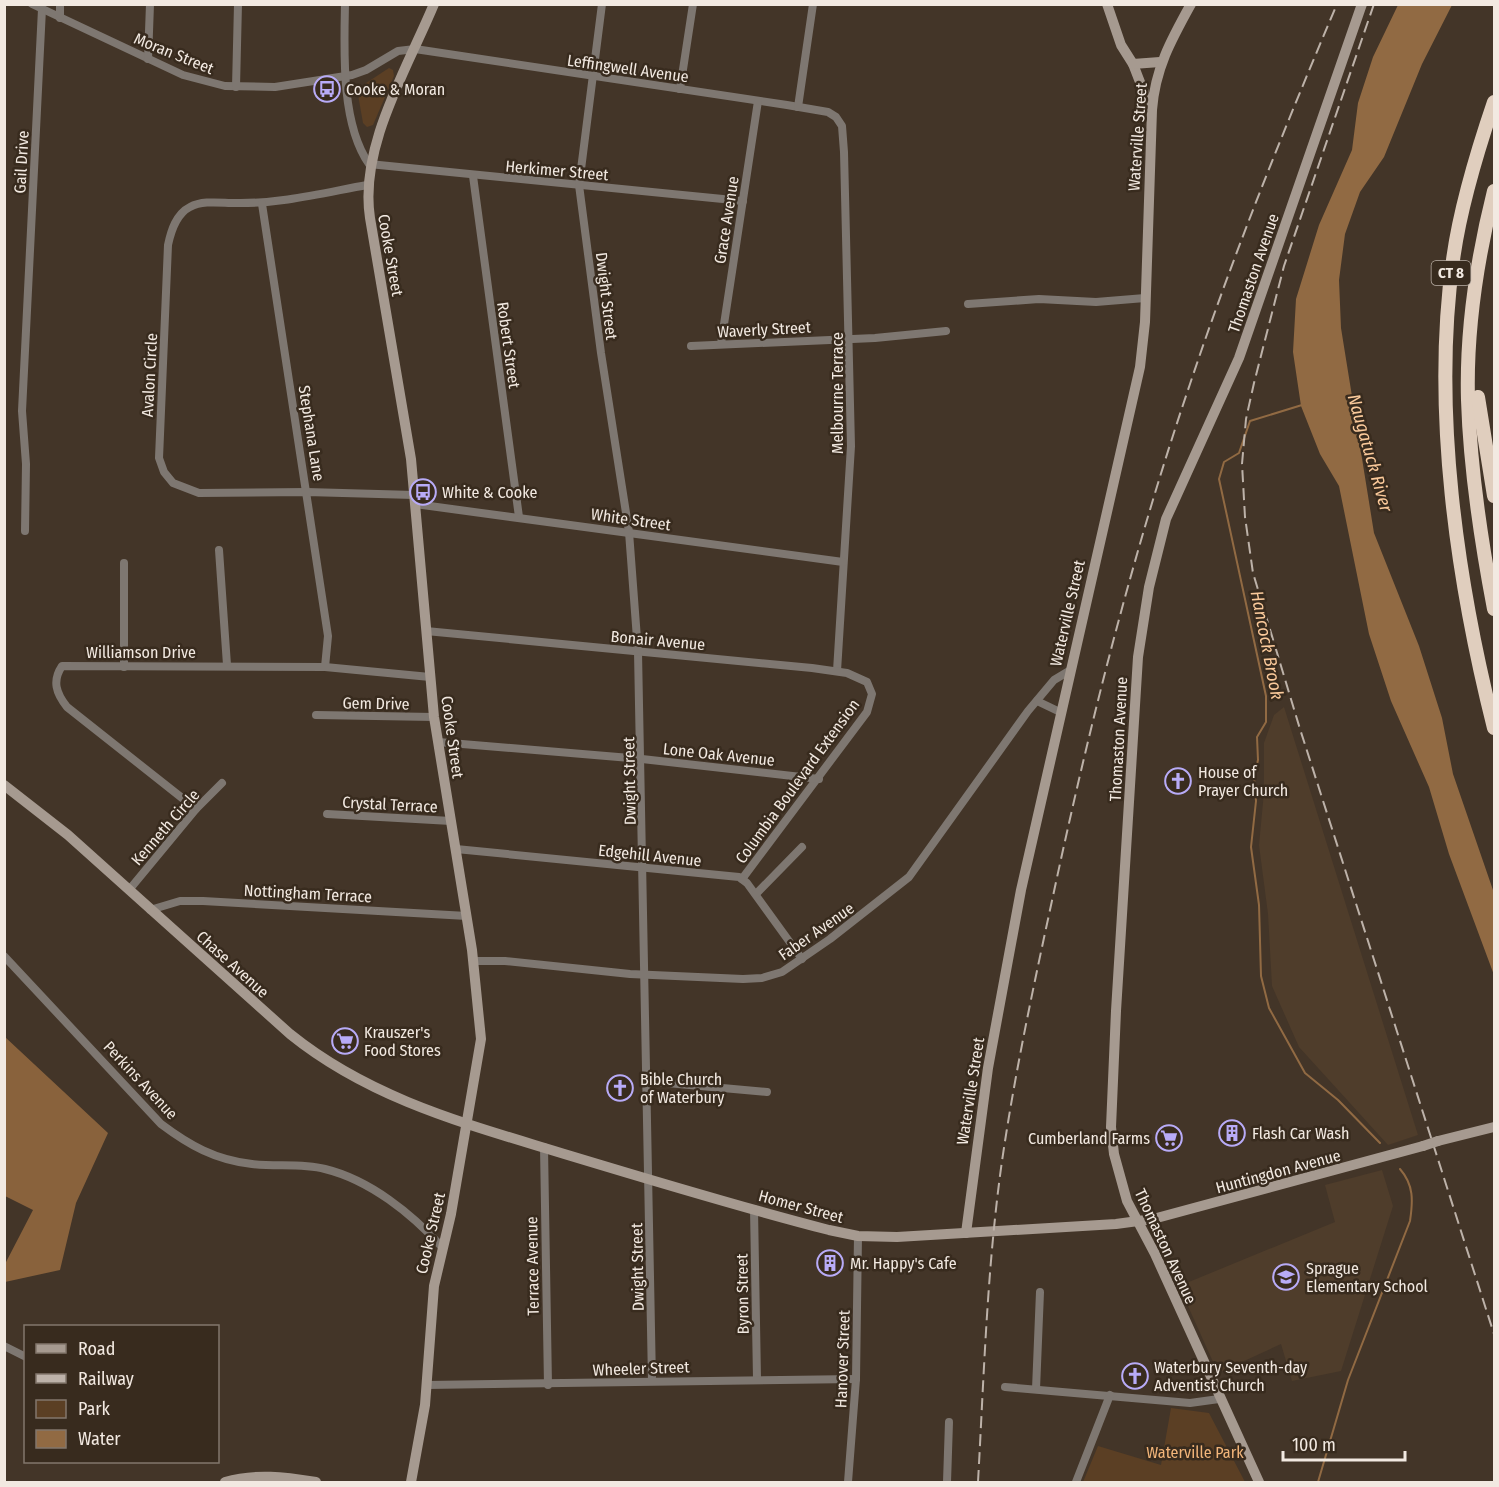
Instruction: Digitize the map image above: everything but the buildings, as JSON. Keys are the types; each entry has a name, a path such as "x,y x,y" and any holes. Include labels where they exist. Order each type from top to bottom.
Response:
{"highway":[{"name":"CT 8","path":"1494,102 1477,156 1453,258 1445,361 1447,450 1465,588 1480,659 1494,708"},
{"name":"CT 8","path":"1493,197 1476,278 1468,400 1476,483 1494,609"},
{"path":"1493,197 1481,278 1478,405 1494,496"},
{"path":"1480,659 1494,728"}],"main road":[{"name":"Cooke Street","path":"411,1482 427,1385 433,1295 468,1125 481,1047 474,961 434,717 408,441 370,218 367,185 369,164 379,134 434,4"},
{"path":"1107,4 1121,45 1133,64 1145,95 1152,103"},
{"name":"Waterville Street","path":"966,1233 992,1044 1060,712 1137,380 1144,332 1152,103 1160,62 1191,4"},
{"name":"Thomaston Avenue","path":"1258,1482 1137,1222 1119,1176 1112,1127 1137,677 1144,611 1166,519 1239,358 1362,4"},
{"path":"1133,64 1160,62"},
{"name":"Chase Avenue","path":"4,785 56,824 274,1020 329,1063 383,1093 468,1125"},
{"name":"Homer Street","path":"468,1125 754,1209 858,1236 897,1237 1137,1222"},
{"name":"Huntingdon Avenue","path":"1137,1222 1367,1163 1438,1141 1494,1127"},
{"path":"225,1482 247,1476 266,1476 316,1482"}],"street":[{"name":"Moran Street","path":"32,4 195,79 236,87 275,87 344,76 366,70 398,51 415,49"},
{"path":"60,4 60,18"},
{"path":"148,59 150,4"},
{"path":"236,87 238,4"},
{"path":"345,4 344,76 359,150 369,164"},
{"name":"Dwight Street","path":"602,4 579,185 601,353 629,532 638,652 642,759 645,1081 652,1381"},
{"path":"680,89 693,4"},
{"path":"798,106 813,4"},
{"name":"Gail Drive","path":"25,531 26,464 22,411 42,9"},
{"name":"Leffingwell Avenue","path":"415,49 798,106 828,112 836,117"},
{"name":"Grace Avenue","path":"721,344 758,100"},
{"name":"Melbourne Terrace","path":"836,117 842,130 846,170 851,446 837,671"},
{"name":"Herkimer Street","path":"369,164 742,201"},
{"name":"Robert Street","path":"473,176 519,517"},
{"name":"Avalon Circle","path":"367,185 262,204 202,203 189,207 171,230 168,246 159,458 164,472 173,483 199,493 307,492 415,499"},
{"name":"Stephana Lane","path":"262,204 328,636 325,667"},
{"path":"968,304 1039,299 1087,302 1145,298"},
{"name":"Waverly Street","path":"691,346 850,339 946,331"},
{"name":"White Street","path":"415,499 519,517 843,562"},
{"path":"219,550 227,665"},
{"path":"124,563 124,668"},
{"name":"Bonair Avenue","path":"426,631 837,671 855,675 867,682 872,689 872,698"},
{"name":"Williamson Drive","path":"196,809 67,707 57,695 56,676 62,666 325,667 430,677"},
{"name":"Faber Avenue","path":"474,961 505,961 644,975 758,979 777,974 802,959 890,895 909,877 1037,700 1054,680 1069,671"},
{"name":"Columbia Boulevard Extension","path":"742,879 819,779 867,712 872,698"},
{"path":"1037,700 1060,712"},
{"name":"Gem Drive","path":"316,715 434,717"},
{"name":"Lone Oak Avenue","path":"438,742 642,759 819,779"},
{"name":"Kenneth Circle","path":"129,890 196,809 222,783"},
{"name":"Crystal Terrace","path":"327,814 451,821"},
{"path":"756,894 802,847"},
{"name":"Edgehill Avenue","path":"456,849 742,879"},
{"path":"742,879 756,894 802,959"},
{"name":"Nottingham Terrace","path":"150,910 180,901 203,901 467,915"},
{"name":"Perkins Avenue","path":"4,956 161,1124 188,1144 216,1158 253,1164 295,1165 326,1169 356,1181 422,1225 442,1247"},
{"path":"645,1081 766,1092"},
{"name":"Terrace Avenue","path":"544,1147 548,1385"},
{"name":"Byron Street","path":"754,1209 757,1379"},
{"name":"Hanover Street","path":"848,1482 856,1379 858,1236"},
{"path":"1036,1389 1040,1292"},
{"path":"4,1346 24,1357"},
{"name":"Wheeler Street","path":"427,1385 856,1379"},
{"path":"1005,1387 1190,1403 1219,1399"},
{"path":"1076,1482 1110,1395"},
{"path":"947,1482 949,1422"}],"shaded area":[{"path":"1284,707 1418,1135 1388,1145 1299,1047 1272,986 1268,914 1259,845 1264,792 1264,743 1274,715"},
{"path":"5,1037 108,1133 76,1203 60,1270 5,1282 5,1264 33,1210 5,1196"},
{"name":"Sprague Elementary School","path":"1382,1170 1393,1206 1341,1371 1292,1381 1281,1344 1218,1373 1179,1286 1335,1222 1325,1185"}],"green space":[{"path":"389,68 393,70 394,76 373,125 367,127 363,123 357,89"},
{"name":"Waterville Park","path":"1171,1408 1209,1413 1245,1482 1083,1482 1098,1446 1161,1465"}],"water":[{"path":"1398,5 1452,5 1422,64 1384,157 1360,192 1345,234 1339,280 1341,328 1374,533 1419,646 1442,718 1453,774 1494,893 1494,975 1449,854 1429,787 1391,701 1369,634 1339,486 1320,454 1301,406 1293,352 1296,299 1319,225 1352,150 1358,103 1373,57"}],"waterway":[{"name":"Hancock Brook","path":"1302,405 1250,421 1239,453 1224,462 1219,479 1266,696 1266,722 1257,737 1258,760 1254,777 1256,801 1251,847 1259,905 1261,976 1269,1008 1305,1073 1338,1100 1380,1143"},
{"name":"Hancock Brook","path":"1318,1482 1348,1380 1410,1221 1412,1207 1410,1187 1400,1169"}],"railway":[{"path":"978,1482 989,1281 1002,1161 1032,995 1067,831 1098,702 1131,574 1169,447 1206,336 1260,192 1337,4"},
{"path":"1374,4 1284,266 1254,383 1246,419 1242,464 1245,517 1253,573 1300,729 1494,1334"}],"place":[{"name":"Cooke & Moran","path":"327,89"},
{"name":"White & Cooke","path":"423,492"},
{"name":"House of Prayer Church","path":"1178,781"},
{"name":"Krauszer's Food Stores","path":"345,1041"},
{"name":"Bible Church of Waterbury","path":"620,1088"},
{"name":"Flash Car Wash","path":"1232,1133"},
{"name":"Cumberland Farms","path":"1169,1138"},
{"name":"Mr. Happy's Cafe","path":"830,1263"},
{"name":"Sprague Elementary School","path":"1286,1277"},
{"name":"Waterbury Seventh-day Adventist Church","path":"1135,1376"}],"water label":[{"name":"Naugatuck River","path":"1370,453"}]}
